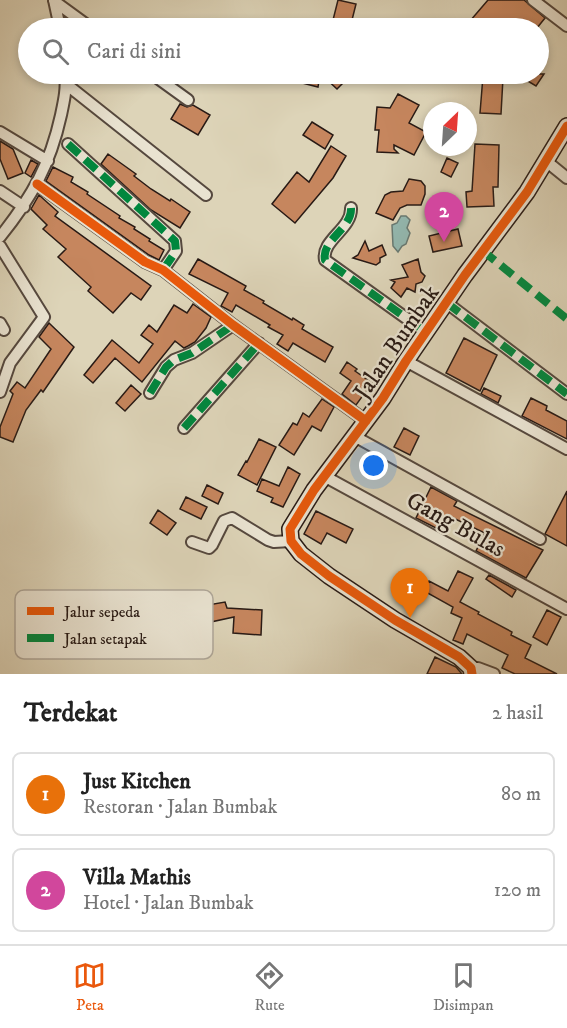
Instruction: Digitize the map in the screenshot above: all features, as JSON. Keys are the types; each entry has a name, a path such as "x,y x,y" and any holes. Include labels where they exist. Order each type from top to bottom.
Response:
{"street":[{"path":"533,0 567,26"},
{"path":"54,1 58,18"},
{"path":"54,1 77,18"},
{"path":"0,237 24,207 48,162 57,133 65,84"},
{"path":"72,84 206,195"},
{"path":"166,84 188,100"},
{"name":"Jalan Bumbak","path":"291,541 289,534 292,523 366,421 465,274 527,192 567,126"},
{"path":"0,132 48,162"},
{"path":"68,144 175,240 176,250 162,270"},
{"path":"546,161 567,178"},
{"path":"37,183 145,262 162,270 258,344 366,421"},
{"path":"0,191 24,207"},
{"path":"351,208 351,216 325,252 325,260 427,333"},
{"path":"0,246 44,317 10,363 0,392"},
{"path":"447,303 567,394"},
{"path":"150,393 166,367 174,360 192,353 233,325"},
{"path":"184,428 258,344"},
{"path":"406,361 567,449"},
{"path":"354,435 540,539"},
{"name":"Gang Bulas","path":"324,476 567,609"},
{"path":"192,543 204,548 212,545 224,521 228,518 232,518 268,540 291,541 301,554 329,576 395,620 459,657 471,671 478,668 494,674"}],"water":[{"path":"401,216 406,216 410,220 407,228 410,233 406,244 398,252 393,246 392,225 397,223"}],"building":[{"path":"338,0 356,4 352,18 334,18"},
{"path":"488,0 524,0 545,18 473,18"},
{"path":"332,84 342,84 337,89"},
{"path":"482,84 503,84 501,114 480,113"},
{"path":"398,94 419,105 409,123 423,130 423,138 414,155 394,145 398,153 377,152 379,130 375,130 377,107 390,108"},
{"path":"180,104 187,107 193,105 210,115 198,135 171,119"},
{"path":"312,122 333,135 325,149 303,135"},
{"path":"0,141 13,149 23,173 8,179 0,159"},
{"path":"477,144 499,145 498,187 493,187 494,206 467,207 466,192 472,191"},
{"path":"331,146 346,156 333,178 295,223 272,204 297,172 309,182"},
{"path":"108,154 136,174 134,176 151,189 190,212 180,228 151,210 101,164"},
{"path":"447,158 458,163 451,177 441,172"},
{"path":"31,160 38,164 31,177 25,173"},
{"path":"53,167 73,177 71,182 88,192 87,194 164,250 159,260 46,181"},
{"path":"409,179 421,181 425,186 421,205 407,205 400,208 393,220 376,213 385,195 403,191"},
{"path":"39,195 58,212 55,216 151,286 141,300 131,293 113,313 88,291 91,287 58,257 66,249 43,229 47,225 31,209"},
{"path":"458,229 462,246 433,252 429,236"},
{"path":"365,241 369,251 382,245 386,255 380,258 380,262 376,265 353,258 358,255"},
{"path":"198,259 246,286 244,290 304,325 302,329 333,347 325,362 293,343 288,351 277,344 283,335 236,305 232,312 221,306 228,293 189,274"},
{"path":"418,259 421,272 425,276 422,282 416,284 415,292 407,288 401,297 391,288 395,282 391,280 408,277 402,265"},
{"path":"193,304 211,317 206,328 195,342 184,348 175,341 142,382 115,358 93,383 84,375 112,340 139,363 153,344 141,335 149,325 157,332 174,305 187,313"},
{"path":"49,323 74,347 43,392 41,390 26,410 13,442 0,437 0,427 13,394 10,391 17,382 25,388 51,349 39,337"},
{"path":"464,338 497,355 480,391 446,373"},
{"path":"347,362 372,383 356,405 342,394 351,381 340,373"},
{"path":"131,385 141,394 125,411 116,403"},
{"path":"484,388 501,396 498,403 481,394"},
{"path":"531,398 547,406 546,410 567,421 567,439 522,416"},
{"path":"322,399 334,407 321,431 312,426 294,455 279,445 293,423 297,425 303,413 309,417"},
{"path":"404,428 419,436 410,455 394,447"},
{"path":"259,439 276,447 257,485 238,475"},
{"path":"288,467 300,474 283,507 271,502 273,498 257,491 262,479 279,486"},
{"path":"207,485 223,493 218,504 202,496"},
{"path":"431,487 457,501 454,506 543,550 526,578 476,551 485,533 449,516 442,531 416,518"},
{"path":"567,491 567,546 545,534"},
{"path":"186,497 207,507 201,519 180,509"},
{"path":"158,510 176,523 167,535 150,523"},
{"path":"316,511 353,529 346,543 327,533 321,544 304,534"},
{"path":"458,571 473,578 460,602 512,632 511,635 531,645 525,658 557,674 515,674 502,668 508,655 467,634 463,644 453,640 462,618 451,613 453,607 424,591 429,581 448,591"},
{"path":"489,575 516,590 512,597 486,579"},
{"path":"225,602 227,608 262,610 261,635 233,633 234,617 213,622 213,604"},
{"path":"547,610 561,617 547,645 533,637"},
{"path":"435,657 456,667 462,674 427,674"}],"marked path":[{"path":"68,144 175,241 176,251 163,270"},
{"path":"351,208 347,222 328,246 325,260 427,333"},
{"path":"483,251 567,319"},
{"path":"447,303 567,394"},
{"path":"150,393 166,367 174,360 192,353 233,325"},
{"path":"184,428 259,343"}],"cycle path":[{"path":"472,674 471,668 459,657 395,620 329,576 301,554 291,541 290,529 314,490 383,398 465,275 527,192 567,126"},
{"path":"37,184 145,262 163,270 233,325 366,421"}],"place":[{"name":"Villa Mathis","path":"444,242"},
{"name":"Just Kitchen","path":"410,618"}]}
